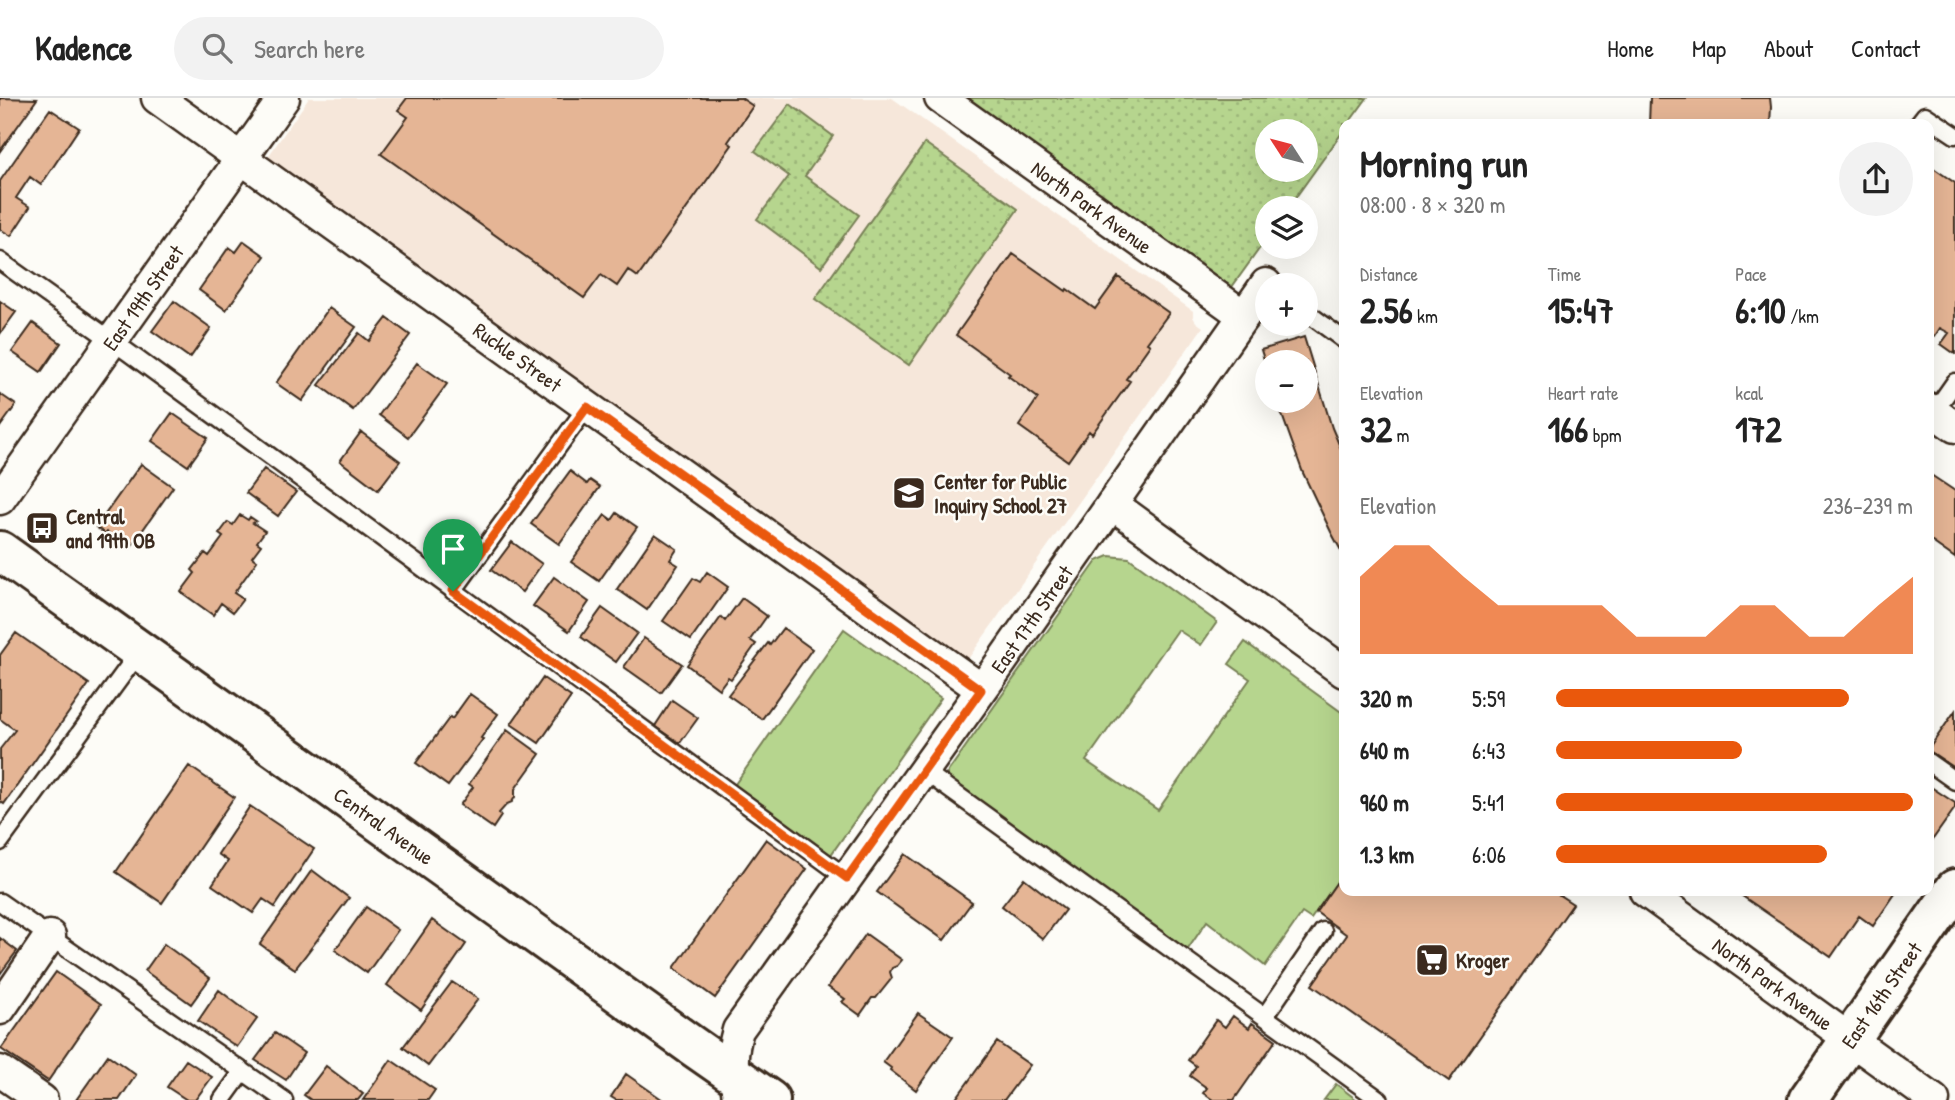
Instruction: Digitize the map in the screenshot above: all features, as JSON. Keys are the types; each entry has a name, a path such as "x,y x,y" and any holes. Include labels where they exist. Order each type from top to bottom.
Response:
{"main road":[{"name":"Central Avenue","path":"0,551 691,1045 735,1087 771,1100"},
{"name":"East 16th Street","path":"1808,1100 1955,889"}],"street":[{"name":"Ruckle Street","path":"157,98 981,690"},
{"name":"East 19th Street","path":"0,499 284,98"},
{"name":"North Park Avenue","path":"940,98 1244,316"},
{"name":"East 17th Street","path":"735,1087 734,1046 738,1030 1255,301"},
{"path":"1112,504 1339,668"},
{"name":"North Park Avenue","path":"1651,896 1934,1100"},
{"path":"0,1009 50,936"},
{"path":"0,1071 42,1100"}],"lane":[{"path":"1934,121 1955,135"},
{"path":"0,261 847,878"},
{"path":"1318,321 1339,336"},
{"path":"1939,415 1955,382"},
{"path":"453,591 587,407"},
{"path":"0,842 140,650"},
{"path":"1934,766 1955,781"},
{"path":"924,771 1380,1100"},
{"path":"0,902 284,1100"},
{"path":"1265,1016 1323,931"},
{"path":"222,1100 243,1072"}],"shaded area":[{"name":"Center for Public Inquiry School 27","path":"309,98 892,98 1193,311 1196,322 1203,327 968,659 265,161"}],"green space":[{"path":"964,98 1367,98 1352,119 1339,119 1339,137 1318,166 1318,119 1255,119 1255,182 1307,182 1297,196 1255,196 1255,255 1229,291"},
{"path":"790,104 833,136 805,176 859,215 821,267 757,219 789,176 755,151"},
{"path":"925,143 1018,209 909,365 815,299"},
{"path":"1109,556 1129,558 1217,622 1201,645 1178,630 1086,761 1158,810 1250,679 1229,664 1245,642 1339,710 1339,879 1311,919 1302,913 1265,966 1207,921 1186,952 951,785 947,773 1097,561"},
{"path":"844,629 941,698 830,856 733,787"},
{"path":"1336,1084 1357,1100 1324,1100"}],"building":[{"path":"0,98 37,99 0,151"},
{"path":"407,98 741,98 753,106 728,142 732,145 638,277 628,270 617,286 601,275 584,298 381,154 408,117 398,110"},
{"path":"1650,98 1770,98 1770,119 1649,119"},
{"path":"50,109 79,128 41,185 30,177 16,198 30,207 11,236 0,229 0,181"},
{"path":"1934,168 1955,183 1955,354 1941,344 1949,333 1940,328 1935,336"},
{"path":"244,241 265,256 226,310 199,290 229,247 236,252"},
{"path":"1013,254 1095,309 1118,277 1169,313 1126,379 1130,381 1092,434 1089,431 1068,461 1019,426 1038,398 956,335"},
{"path":"0,301 16,312 0,334"},
{"path":"174,301 211,328 190,358 152,331"},
{"path":"329,308 356,327 302,401 276,383"},
{"path":"387,318 410,335 353,410 319,385 359,333 369,341"},
{"path":"33,323 61,343 41,372 12,352"},
{"path":"1304,337 1308,350 1261,350"},
{"path":"417,363 447,384 408,437 379,415"},
{"path":"1318,382 1339,444 1339,547 1303,473 1281,413 1318,413"},
{"path":"0,394 16,405 0,427"},
{"path":"172,413 208,438 188,466 152,441"},
{"path":"361,432 400,461 378,490 340,461"},
{"path":"141,464 173,487 130,548 96,527"},
{"path":"264,469 296,492 278,516 246,493"},
{"path":"570,471 587,484 590,480 600,487 559,544 531,524"},
{"path":"1934,477 1955,491 1955,558 1934,543"},
{"path":"617,513 637,527 599,581 571,562 605,515 612,520"},
{"path":"240,515 248,520 250,517 256,521 253,523 265,531 257,542 261,545 252,557 257,561 234,593 243,599 233,612 221,603 213,615 181,592 195,573 192,570 205,553 209,556 223,537 219,534 228,522 233,525"},
{"path":"655,534 677,549 670,560 678,565 647,610 617,589"},
{"path":"512,542 542,564 522,592 491,570"},
{"path":"707,572 728,587 691,640 663,621 693,578 700,582"},
{"path":"554,577 589,602 569,631 533,606"},
{"path":"742,598 767,616 750,640 756,644 731,679 728,677 719,689 687,665 721,617 725,621"},
{"path":"602,608 637,633 616,662 581,637"},
{"path":"783,628 812,649 762,719 728,695"},
{"path":"16,633 89,684 4,804 0,801 0,749 15,730 0,719 0,655"},
{"path":"644,638 682,664 661,693 624,667"},
{"path":"543,678 571,697 539,743 511,724"},
{"path":"470,694 498,714 448,786 416,763"},
{"path":"672,700 698,718 680,743 655,726"},
{"path":"1955,711 1955,768 1934,754 1934,741"},
{"path":"507,730 540,754 515,789 512,802 499,813 501,816 493,828 460,805 473,787 469,784"},
{"path":"189,766 234,797 162,903 116,872"},
{"path":"1934,789 1955,803 1955,808 1934,838"},
{"path":"250,806 314,849 275,907 263,899 253,913 212,885 228,861 218,854"},
{"path":"766,839 807,869 715,998 674,968"},
{"path":"905,854 972,902 944,940 877,892"},
{"path":"312,870 349,898 295,969 260,944"},
{"path":"1024,878 1065,910 1043,939 1002,906"},
{"name":"Kroger","path":"1339,879 1339,896 1561,896 1573,904 1449,1081 1312,985 1347,935 1316,912"},
{"path":"1742,896 1894,896 1873,926 1859,916 1831,957"},
{"path":"366,907 398,930 367,973 335,950"},
{"path":"432,920 466,944 421,1010 387,985"},
{"path":"866,934 902,960 892,968 892,978 860,1015 842,1002 845,999 828,987"},
{"path":"0,938 17,951 0,974"},
{"path":"164,944 210,978 191,1004 145,971"},
{"path":"56,972 101,1004 48,1081 1,1049"},
{"path":"452,982 478,999 428,1066 403,1047"},
{"path":"219,990 257,1019 237,1047 198,1021"},
{"path":"918,1013 953,1037 916,1090 883,1062"},
{"path":"1233,1016 1249,1028 1252,1023 1276,1040 1234,1100 1213,1100 1203,1093 1207,1088 1190,1076 1196,1066 1188,1060 1216,1020 1225,1027"},
{"path":"275,1033 304,1053 286,1080 255,1060"},
{"path":"997,1042 1030,1065 1004,1100 955,1100"},
{"path":"108,1055 136,1075 119,1100 76,1100"},
{"path":"186,1060 212,1077 195,1100 187,1100 167,1087"},
{"path":"391,1060 435,1090 428,1100 363,1100"},
{"path":"326,1066 363,1094 358,1100 311,1100 304,1095"},
{"path":"626,1074 663,1100 616,1100 611,1097"}],"place":[{"name":"Center for Public Inquiry School 27","path":"909,493"},
{"name":"Central and 19th OB","path":"42,528"},
{"name":"Kroger","path":"1432,960"}],"route":[{"path":"587,407 981,690 847,878 453,591 587,407"}]}
